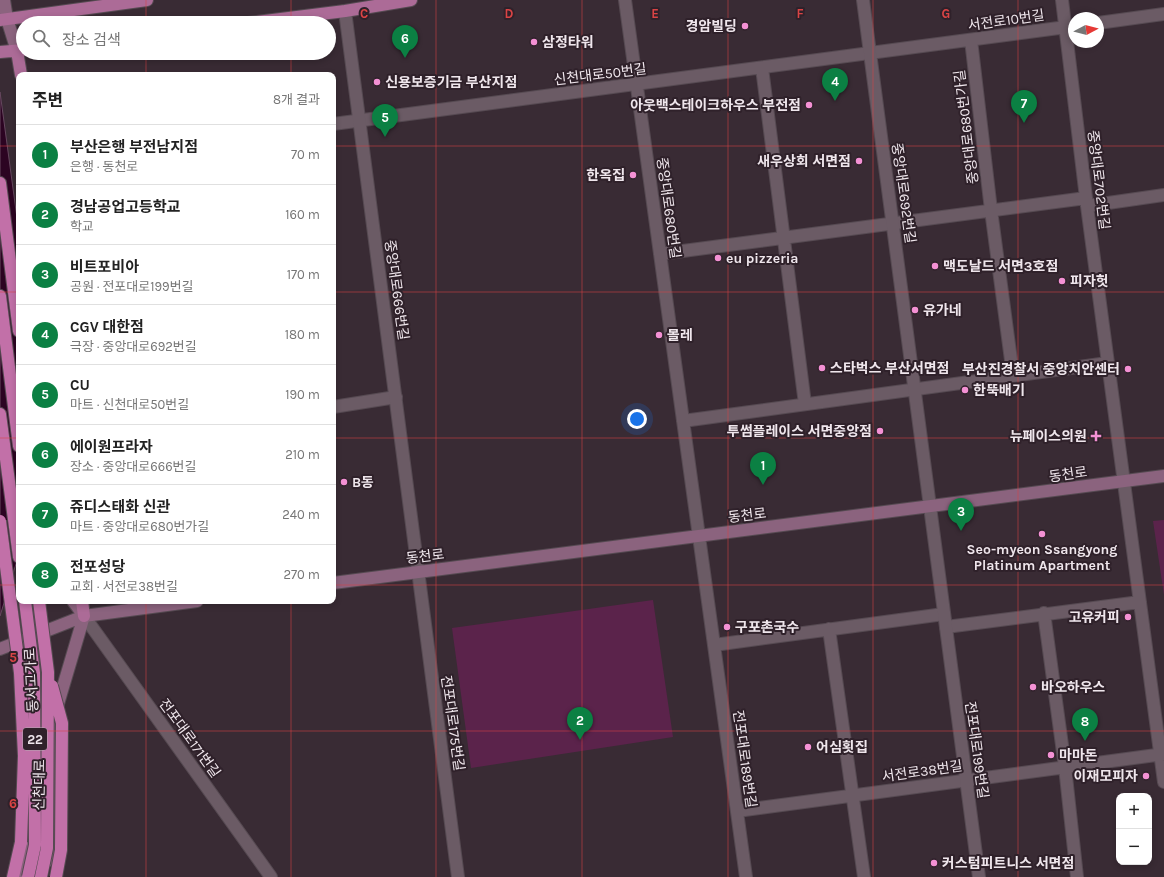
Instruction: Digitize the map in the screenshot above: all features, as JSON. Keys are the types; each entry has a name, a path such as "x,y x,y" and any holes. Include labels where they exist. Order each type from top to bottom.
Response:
{"highway":[{"path":"0,183 16,308"},
{"path":"0,296 16,422"},
{"path":"0,414 16,534"},
{"path":"0,521 20,673 24,756 20,842 12,877"},
{"name":"동서고가로","path":"25,604 34,673 35,845 28,877"},
{"name":"동서고가로","path":"39,604 48,672 47,848 41,877"},
{"path":"48,672 62,723 61,850 56,877"}],"main road":[{"path":"4,0 4,19 16,43"},
{"path":"27,16 147,0"},
{"path":"305,16 411,0"},
{"path":"4,19 16,17"},
{"path":"0,52 16,51"},
{"path":"20,60 21,72"},
{"name":"동천로","path":"336,583 1164,476"},
{"name":"신천대로","path":"20,877 28,844 30,756 26,670 43,604"},
{"path":"75,604 84,616"},
{"name":"신천대로","path":"47,877 53,846 55,714 84,616 82,604"},
{"path":"0,649 84,616 174,604"}],"street":[{"name":"중앙대로680번길","path":"625,0 699,536"},
{"name":"중앙대로692번길","path":"863,0 930,507"},
{"name":"중앙대로702번길","path":"1062,0 1068,23"},
{"name":"중앙대로666번길","path":"345,11 418,572"},
{"path":"1104,22 1164,14"},
{"name":"서전로10번길","path":"870,54 1068,27"},
{"name":"중앙대로680번가길","path":"971,40 991,210 1013,375"},
{"name":"중앙대로702번길","path":"1071,48 1087,202 1140,602 1162,755 1164,782"},
{"name":"신천대로50번길","path":"336,124 870,54"},
{"path":"762,68 805,404"},
{"path":"660,254 991,210 1164,195"},
{"path":"683,421 1108,363"},
{"path":"336,407 396,397"},
{"name":"전포대로199번길","path":"930,507 979,877"},
{"name":"전포대로189번길","path":"699,536 746,877"},
{"name":"전포대로175번길","path":"418,572 458,877"},
{"path":"946,626 1140,602"},
{"path":"1044,613 1065,767 1077,877"},
{"path":"714,645 944,614"},
{"name":"전포대로171번길","path":"84,616 271,877"},
{"path":"829,629 854,795 864,877"},
{"name":"서전로38번길","path":"737,811 1162,755"}],"shaded area":[{"path":"0,92 16,211 16,564 0,616"},
{"path":"1164,520 1164,595 1153,521"},
{"path":"653,600 673,737 471,768 452,628"}],"place":[{"name":"경암빌딩","path":"745,26"},
{"name":"삼정타워","path":"534,42"},
{"name":"에이원프라자","path":"405,58"},
{"name":"신용보증기금 부산지점","path":"377,82"},
{"name":"CGV 대한점","path":"835,101"},
{"name":"아웃백스테이크하우스 부전점","path":"809,105"},
{"name":"쥬디스태화 신관","path":"1024,123"},
{"name":"CU","path":"385,137"},
{"name":"새우상회 서면점","path":"859,161"},
{"name":"한옥집","path":"633,175"},
{"name":"eu pizzeria","path":"718,258"},
{"name":"맥도날드 서면3호점","path":"935,266"},
{"name":"피자헛","path":"1062,281"},
{"name":"유가네","path":"915,310"},
{"name":"몰레","path":"659,335"},
{"name":"스타벅스 부산서면점","path":"822,368"},
{"name":"부산진경찰서 중앙치안센터","path":"1128,369"},
{"name":"한뚝배기","path":"965,390"},
{"name":"투썸플레이스 서면중앙점","path":"880,431"},
{"name":"뉴페이스의원","path":"1096,436"},
{"name":"B동","path":"344,482"},
{"name":"부산은행 부전남지점","path":"763,485"},
{"name":"비트포비아","path":"961,531"},
{"name":"Seo-myeon Ssangyong Platinum Apartment","path":"1042,534"},
{"name":"고유커피","path":"1128,617"},
{"name":"구포촌국수","path":"727,627"},
{"name":"바오하우스","path":"1033,687"},
{"name":"경남공업고등학교","path":"580,740"},
{"name":"전포성당","path":"1085,741"},
{"name":"어심횟집","path":"808,747"},
{"name":"마마돈","path":"1051,755"},
{"name":"이재모피자","path":"1146,776"},
{"name":"커스텀피트니스 서면점","path":"934,863"}]}
